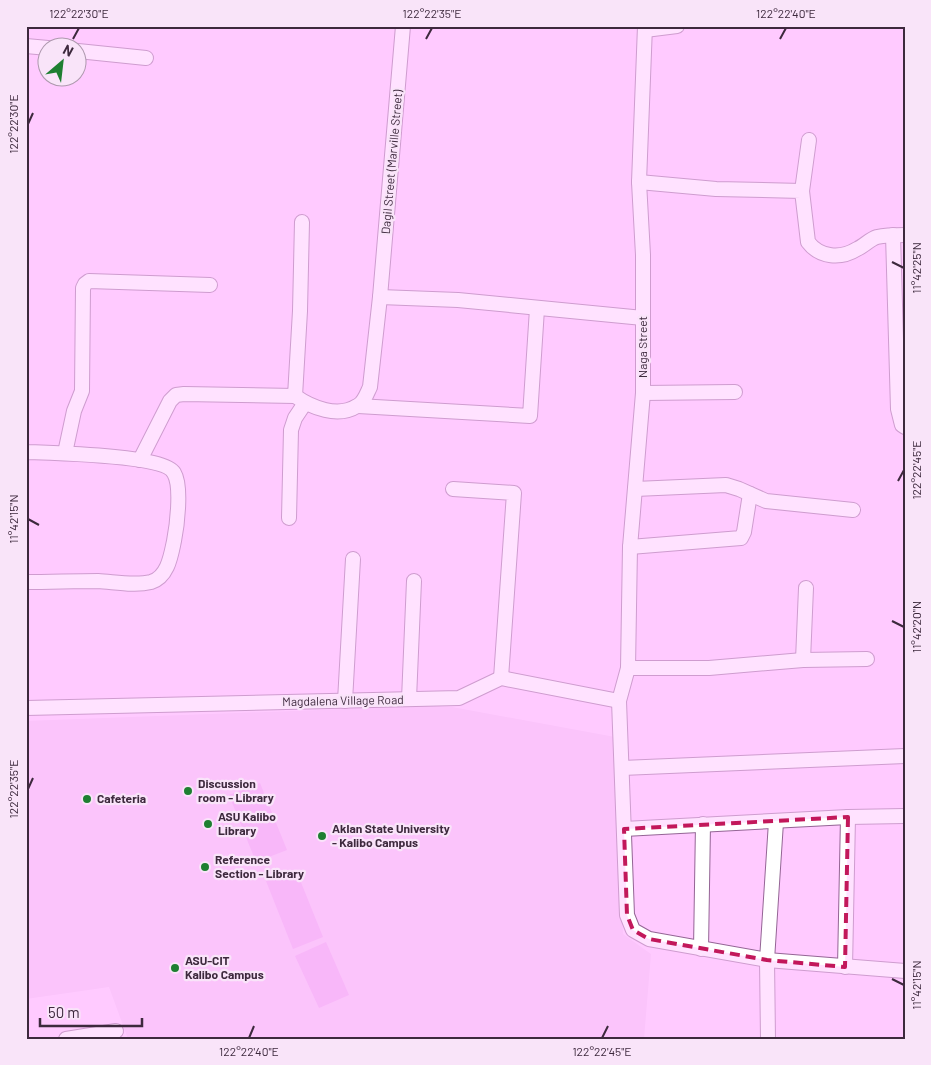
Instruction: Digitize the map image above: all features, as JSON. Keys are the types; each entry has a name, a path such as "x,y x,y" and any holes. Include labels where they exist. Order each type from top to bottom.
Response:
{"street":[{"name":"Dagil Street (Marville Street)","path":"358,406 370,387 380,297 403,26"},
{"path":"645,28 677,26"},
{"name":"Naga Street","path":"628,668 630,547 643,393 643,255 639,182 645,28"},
{"path":"88,52 146,58"},
{"path":"809,140 802,191 808,242 813,249 832,256 846,254 876,238 899,235 898,409 902,425 905,427"},
{"path":"639,182 716,189 802,191"},
{"path":"289,518 291,430 300,400 302,222"},
{"path":"65,453 74,411 82,392 83,288 85,284 89,281 210,285"},
{"path":"380,297 458,300 643,318"},
{"path":"140,460 170,401 176,395 184,394 300,400 326,411 337,412 358,406 530,416 537,308"},
{"path":"643,393 735,392"},
{"path":"26,452 65,453 140,460 167,466 174,473 178,491 175,536 169,564 154,581 142,583 98,581 26,582"},
{"path":"635,489 726,485 739,488 766,501 853,510"},
{"path":"453,489 514,493 502,678 619,701"},
{"path":"630,547 741,538 744,532 750,494"},
{"path":"345,701 353,559"},
{"path":"409,699 414,581"},
{"path":"803,660 806,588"},
{"path":"867,659 803,660 718,668 628,668 619,701 627,915 633,930 649,939 767,960 905,971"},
{"name":"Magdalena Village Road","path":"26,708 459,698 502,678"},
{"path":"622,768 905,756"},
{"path":"624,829 905,816"},
{"path":"845,966 848,818"},
{"path":"768,1039 767,960 776,822"},
{"path":"701,949 703,824"},
{"path":"66,1039 116,1031"}],"highlighted area":[{"path":"848,817 845,967 767,960 649,939 633,930 627,915 624,829"}],"shaded area":[{"name":"Aklan State University - Kalibo Campus","path":"425,706 452,707 615,737 623,934 651,954 644,1039 128,1039 109,987 26,999 26,721"},
{"path":"260,783 287,850 256,862 229,795"},
{"path":"296,870 323,937 293,949 266,881"},
{"path":"326,942 349,995 319,1008 295,956"}],"place":[{"name":"Discussion room - Library","path":"188,791"},
{"name":"Cafeteria","path":"87,799"},
{"name":"ASU Kalibo Library","path":"208,824"},
{"name":"Aklan State University - Kalibo Campus","path":"322,836"},
{"name":"Reference Section - Library","path":"205,867"},
{"name":"ASU-CIT Kalibo Campus","path":"175,968"}]}
